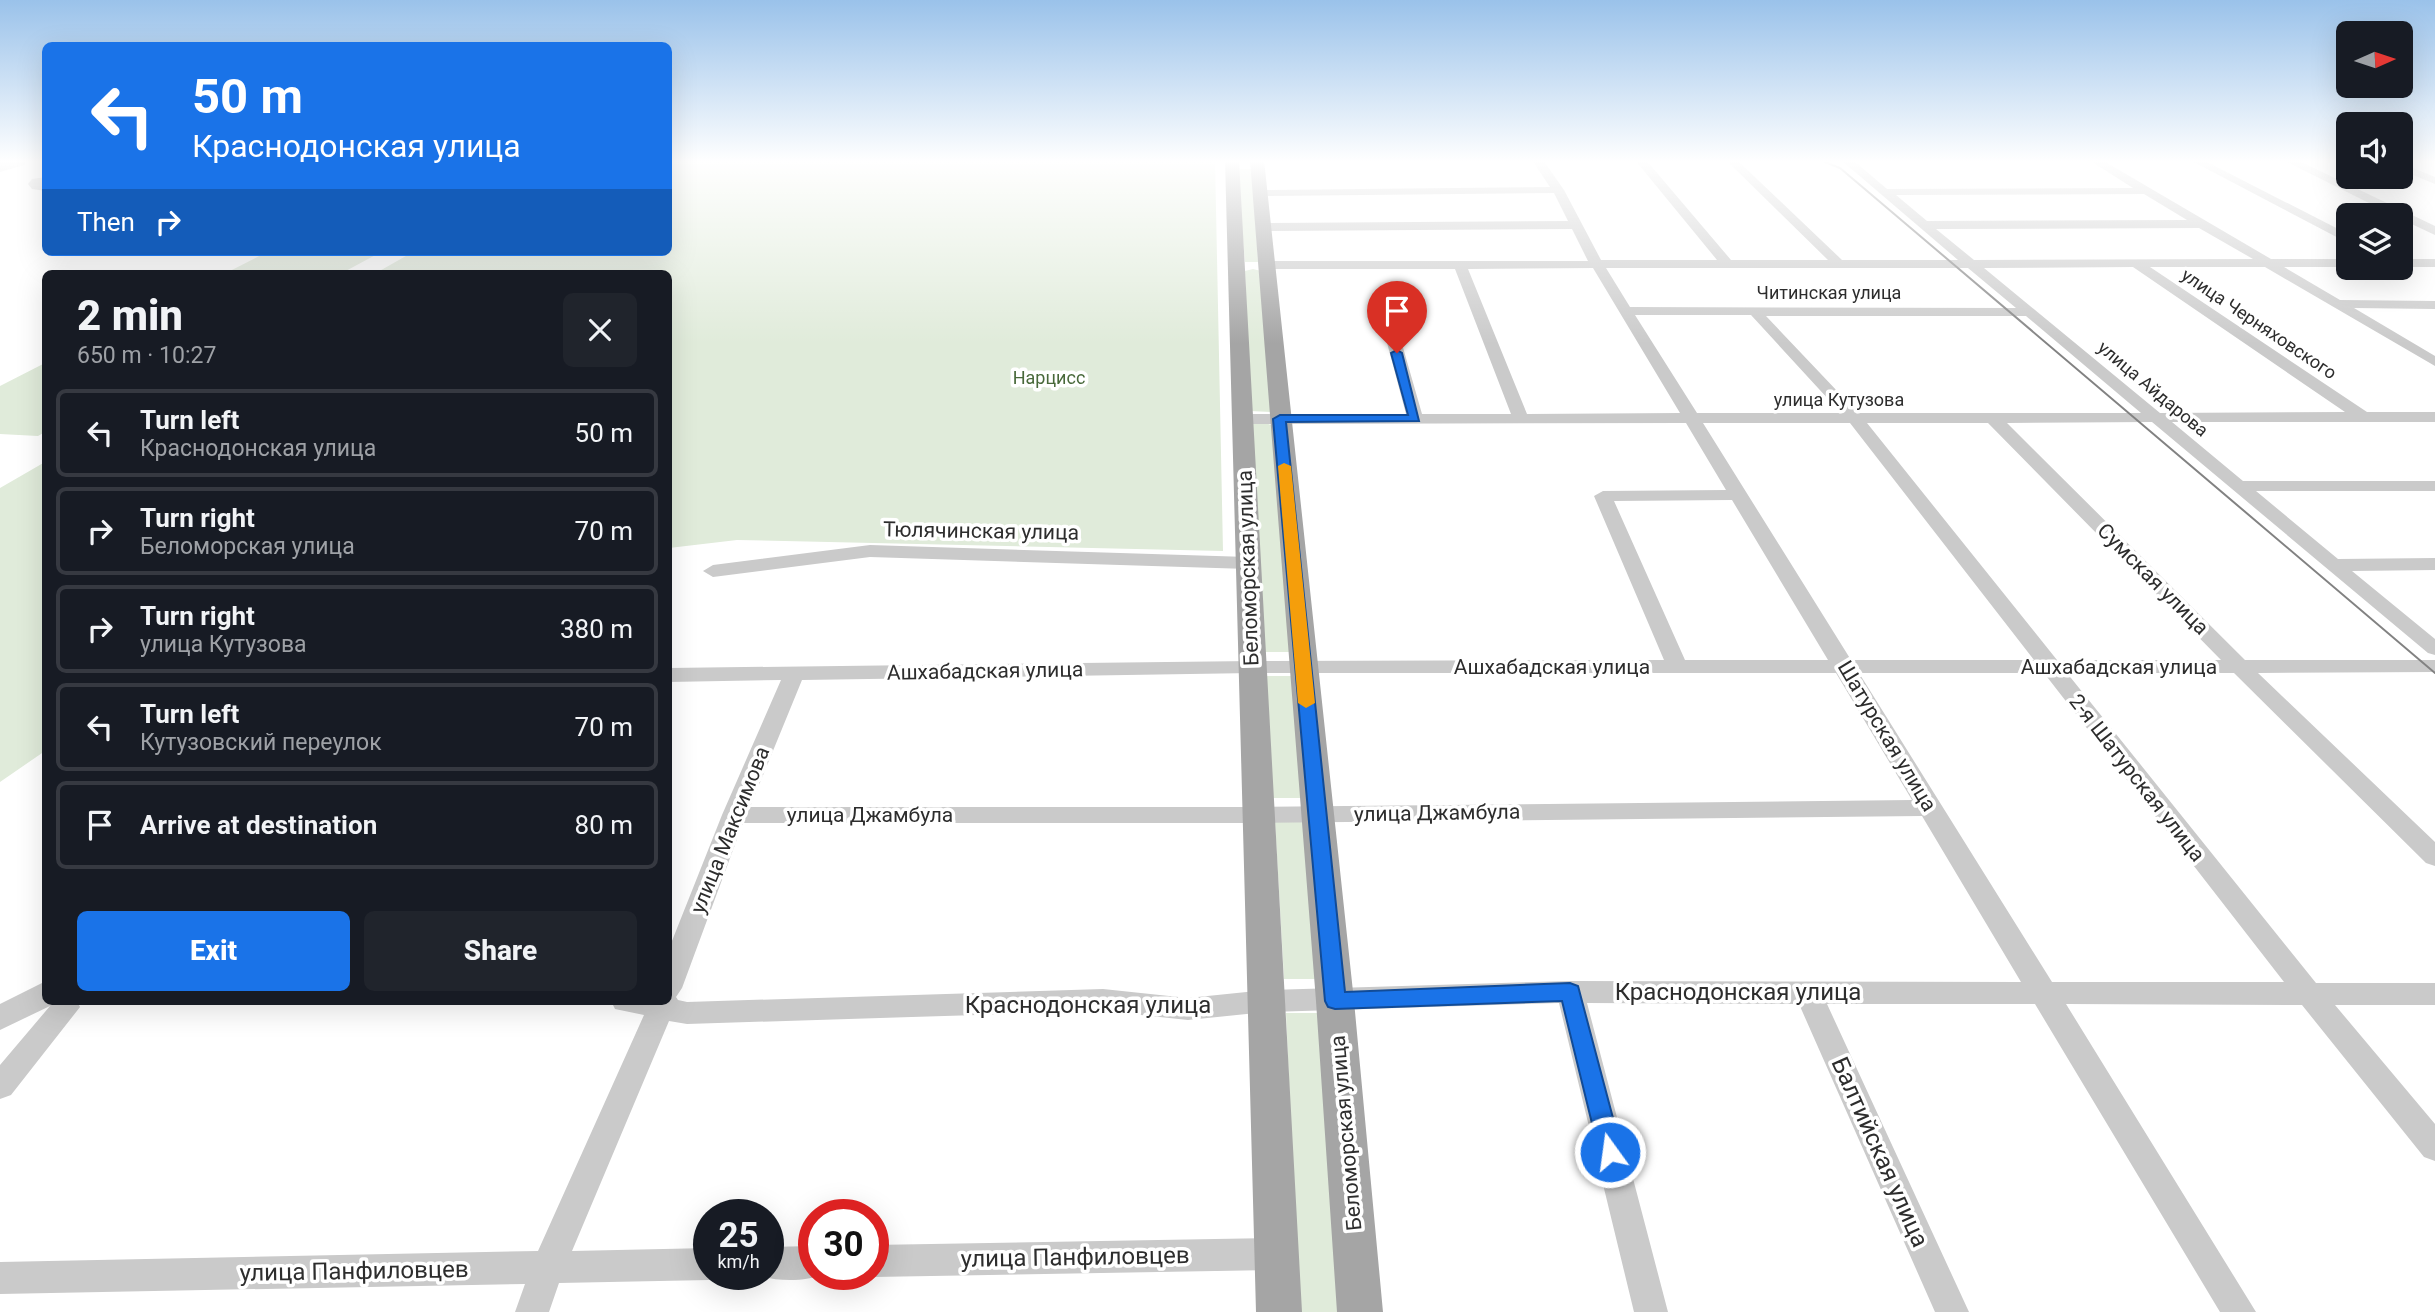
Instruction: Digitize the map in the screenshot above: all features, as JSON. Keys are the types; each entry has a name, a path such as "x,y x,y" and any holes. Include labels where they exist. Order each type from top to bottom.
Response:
{"main road":[{"name":"Беломорская улица","path":"1235,221 1279,1312"},
{"name":"Беломорская улица","path":"1264,221 1280,419 1335,1001 1360,1312"},
{"path":"1236,265 1268,265"}],"street":[{"name":"Шатурская улица","path":"1576,221 1596,263 1741,495 2239,1312"},
{"path":"1691,221 1726,263"},
{"path":"1795,221 1838,263"},
{"name":"улица Айдарова","path":"1922,221 2435,649"},
{"path":"2196,221 2431,358"},
{"path":"2313,221 2336,233"},
{"path":"2415,221 2435,231"},
{"path":"1926,225 2201,224"},
{"path":"1265,227 1578,225"},
{"name":"улица Черняховского","path":"2135,263 2363,417"},
{"path":"1268,265 2336,263"},
{"path":"2413,263 2435,263"},
{"path":"1460,264 1521,418"},
{"path":"2335,304 2435,305"},
{"path":"1385,309 1415,418"},
{"name":"Читинская улица","path":"1627,311 2031,312"},
{"name":"2-я Шатурская улица","path":"1756,313 1856,420 2309,994 2435,1147"},
{"name":"Сумская улица","path":"1992,417 2240,667 2435,857"},
{"name":"улица Кутузова","path":"1242,419 2435,417"},
{"path":"2239,486 2435,486"},
{"path":"1677,667 1603,496 1741,495"},
{"name":"Тюлячинская улица","path":"713,572 870,551 1248,563"},
{"path":"2334,565 2435,564"},
{"name":"Ашхабадская улица","path":"672,675 1252,667 2435,666"},
{"name":"улица Максимова","path":"672,979 734,815 794,674"},
{"name":"улица Джамбула","path":"734,815 1258,815 1931,808"},
{"path":"1570,992 1651,1312"},
{"name":"Краснодонская улица","path":"672,1005 687,1013 1103,1000 1188,1009 1266,1001 1570,992 2435,994"},
{"name":"Балтийская улица","path":"1808,993 1952,1312"},
{"path":"0,1018 42,994"},
{"path":"0,1086 66,1007 65,1005"},
{"name":"улица Максимова","path":"532,1312 548,1267 662,1005"},
{"name":"улица Панфиловцев","path":"889,1261 1276,1254"},
{"name":"улица Панфиловцев","path":"0,1278 693,1264"}],"green space":[{"name":"Нарцисс","path":"672,221 1216,221 1223,551 737,540 672,548 672,270 381,270 406,256 672,256"},
{"path":"1241,221 1255,221 1258,262 1245,262"},
{"path":"259,256 374,256 348,270 232,270"},
{"path":"1245,271 1261,271 1271,412 1250,411"},
{"path":"42,365 42,434 38,436 0,434 0,386"},
{"path":"1261,421 1273,426 1295,652 1264,652 1250,425"},
{"path":"42,464 42,753 0,782 0,488"},
{"path":"1266,676 1293,676 1303,798 1273,798"},
{"path":"1275,821 1307,821 1320,979 1284,979"},
{"path":"1286,1013 1321,1013 1341,1312 1299,1312"}],"tram line":[{"path":"1903,221 2435,673"}],"slow traffic":[{"path":"1284,466 1306,703"}],"route":[{"path":"1397,353 1415,418 1280,419 1335,1001 1570,992 1610,1152"}]}
